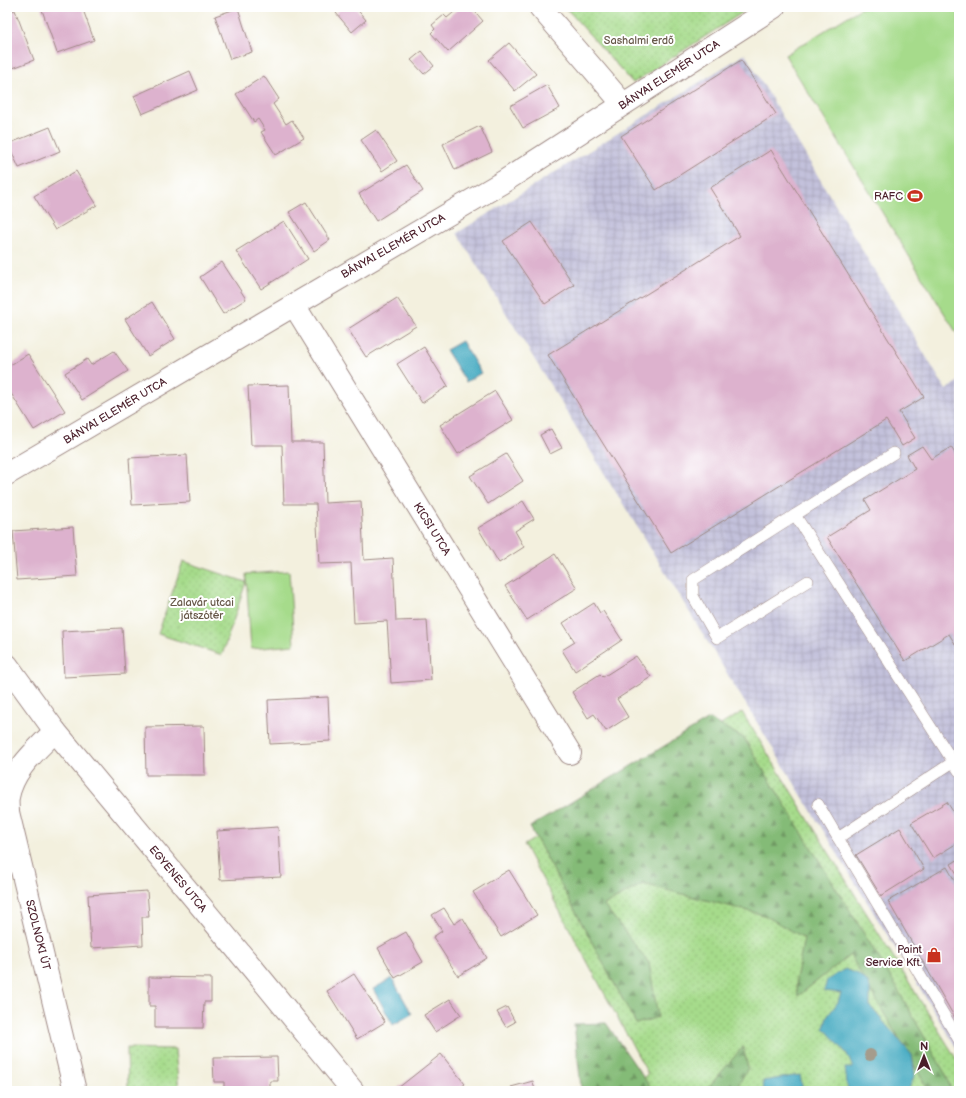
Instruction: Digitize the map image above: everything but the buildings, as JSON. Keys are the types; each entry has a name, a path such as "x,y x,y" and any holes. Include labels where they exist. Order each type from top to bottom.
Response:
{"street":[{"path":"540,7 623,104"},
{"name":"BÁNYAI ELEMÉR UTCA","path":"7,474 503,182 774,7"},
{"name":"KICSI UTCA","path":"294,305 570,753"},
{"name":"EGYENES UTCA","path":"7,665 56,731 353,1091"},
{"name":"SZOLNOKI ÚT","path":"56,731 23,765 10,772 7,798 8,812 75,1091"}],"lane":[{"path":"808,581 717,638 693,596 693,580 894,453"},
{"path":"795,515 956,766 838,838"},
{"path":"818,804 959,1040"}],"shaded area":[{"path":"745,54 946,390 959,381 959,1052 457,233"}],"green space":[{"name":"Sashalmi erdő","path":"565,7 751,7 633,83"},
{"name":"RAFC","path":"863,7 959,7 959,337 785,55"},
{"name":"Zalavár utcai játszótér","path":"183,561 246,582 222,655 158,634"},
{"path":"289,571 294,645 251,649 246,574"},
{"path":"742,712 959,1063 959,1091 627,1091 648,1074 524,845"},
{"path":"709,719 744,738 893,981 947,1077 951,1091 929,1091 850,955 798,996 796,980 804,938 764,915 643,884 604,905 649,963 658,1017 636,1024 530,827"},
{"path":"606,1023 653,1091 578,1091 581,1087 574,1024"},
{"path":"743,1047 748,1068 735,1091 705,1091"},
{"path":"127,1048 175,1049 179,1091 128,1091"}],"water":[{"path":"462,341 481,373 466,382 446,350"},
{"path":"845,969 856,973 867,981 870,988 870,1006 912,1055 915,1075 908,1091 848,1091 845,1068 853,1068 847,1054 824,1028 827,1017 838,1002 841,993 824,991 827,980"},
{"path":"392,978 412,1014 393,1025 373,989"},
{"path":"800,1075 803,1091 764,1091 763,1081"}],"place":[{"name":"RAFC","path":"915,196"},
{"name":"Paint Service Kft.","path":"934,955"}]}
